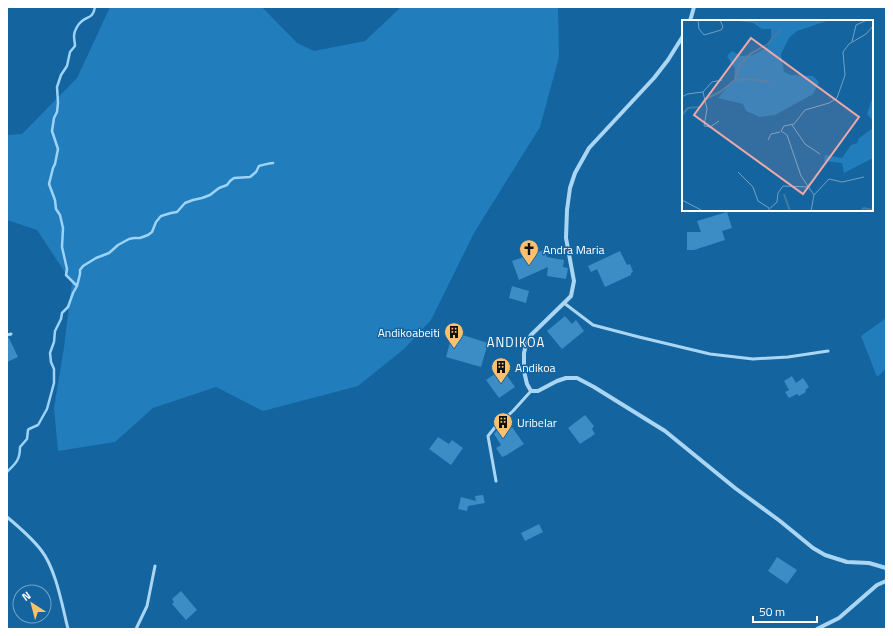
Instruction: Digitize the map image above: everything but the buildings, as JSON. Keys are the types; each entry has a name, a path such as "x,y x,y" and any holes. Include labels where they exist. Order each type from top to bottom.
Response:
{"street":[{"path":"690,20 694,7"},
{"path":"682,38 668,60 654,78 589,148 575,173 570,188 566,238 574,282 570,296 532,335 526,345 524,353 524,371 527,384 531,391 538,392 566,378 577,378 665,431 735,488 780,521 813,548 825,555 847,562 869,563 886,568"},
{"path":"817,629 839,618 877,585 886,580"}],"lane":[{"path":"564,303 593,325 710,354 753,359 788,357 828,351"},
{"path":"7,335 11,334"},
{"path":"496,481 488,436 496,426 514,411 531,391"},
{"path":"7,518 28,534 42,551 51,568 68,629"},
{"path":"136,629 147,606 155,566"}],"shaded area":[{"path":"110,7 262,7 297,43 314,51 365,41 401,7 558,7 559,57 540,127 474,233 431,320 404,349 358,386 263,411 216,387 153,408 115,442 58,451 54,408 64,347 72,283 37,230 7,220 7,135 22,134 77,78"},
{"path":"886,318 886,369 877,377 861,336"}],"waterway":[{"path":"7,472 15,464 20,447 27,439 28,430 38,425 47,409 54,383 54,369 51,362 50,353 54,342 55,331 61,319 62,313 68,307 77,286 66,275 67,269 62,247 63,228 49,184 58,149 52,131 54,118 57,112 57,87 61,75 67,66 70,52 75,46 74,36 76,28 81,22 92,15 95,7"},
{"path":"77,286 80,270 83,266 96,258 109,253 118,245 129,239 140,238 148,235 152,232 156,222 161,216 177,212 185,203 210,195 219,188 227,185 234,178 250,177 256,172 259,166 273,163"}],"place":[{"name":"Andra Maria","path":"529,266"},
{"name":"Andikoabeiti","path":"454,349"},
{"name":"Andikoa","path":"501,384"},
{"name":"Uribelar","path":"503,439"}],"district":[{"name":"ANDIKOA","path":"516,342"}]}
